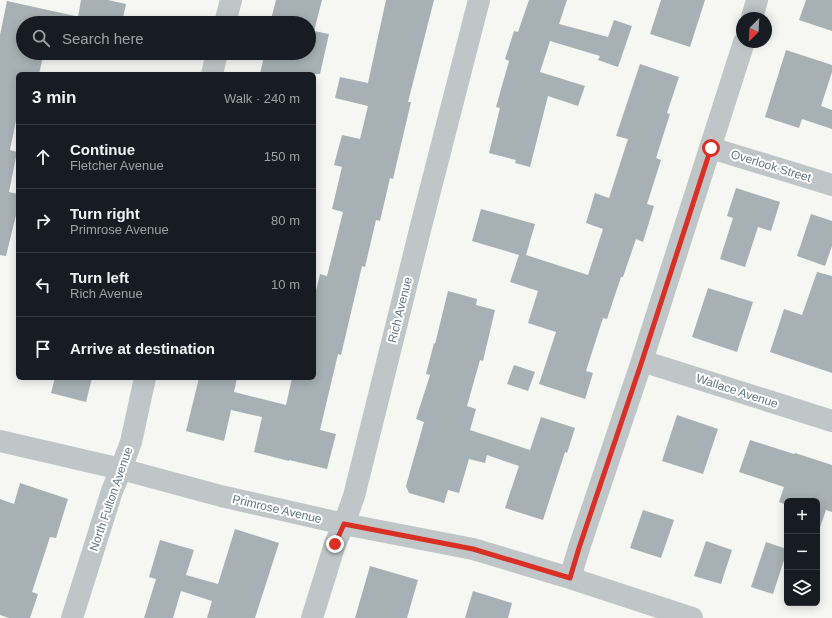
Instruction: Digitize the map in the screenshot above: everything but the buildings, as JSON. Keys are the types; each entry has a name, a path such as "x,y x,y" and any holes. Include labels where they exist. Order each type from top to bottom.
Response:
{"street":[{"path":"227,16 231,0"},
{"name":"Rich Avenue","path":"312,618 335,544 354,496 479,0"},
{"path":"754,12 757,0"},
{"path":"570,578 642,361 742,48"},
{"path":"212,72 215,60"},
{"name":"Overlook Street","path":"711,148 832,184"},
{"name":"Wallace Avenue","path":"642,361 832,421"},
{"name":"North Fulton Avenue","path":"72,618 112,491 130,442 144,380"},
{"name":"Primrose Avenue","path":"0,441 121,469 221,496 344,524 473,549 570,578 692,618"}],"route":[{"path":"335,544 344,524 473,549 570,578 711,148"}]}
